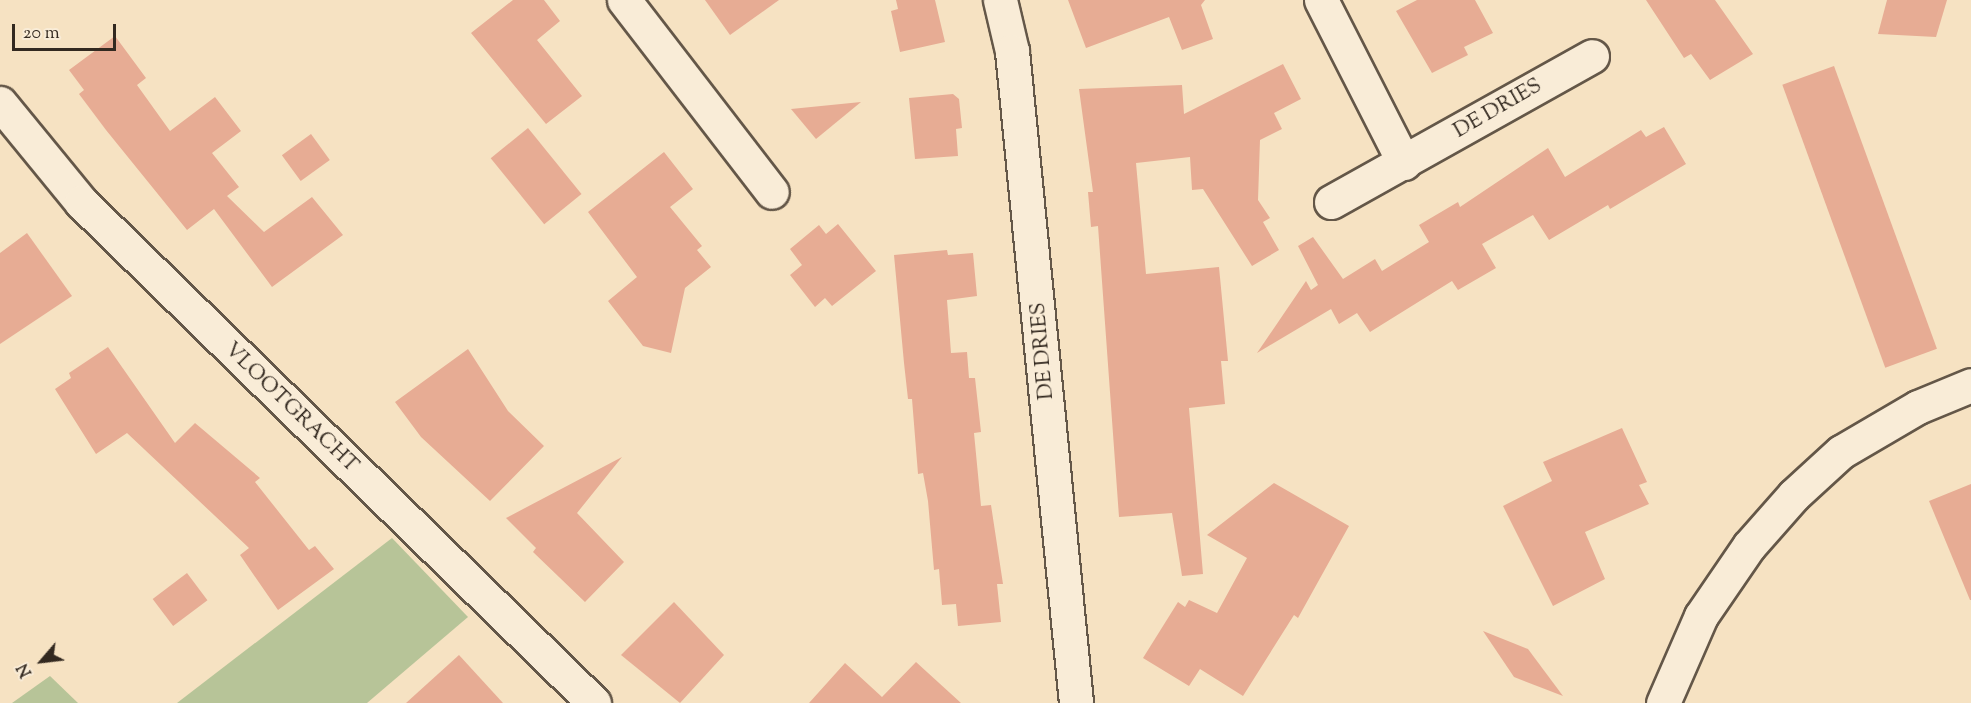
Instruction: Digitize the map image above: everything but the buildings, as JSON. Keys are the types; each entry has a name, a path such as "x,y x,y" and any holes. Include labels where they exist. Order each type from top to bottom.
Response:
{"street":[{"path":"624,0 772,192"},
{"name":"DE DRIES","path":"1000,0 1014,63 1076,703"},
{"path":"1321,0 1404,163"},
{"name":"DE DRIES","path":"1331,202 1592,56"},
{"name":"VLOOTGRACHT","path":"0,103 81,202 594,703"},
{"path":"1663,703 1701,616 1749,546 1794,495 1840,452 1918,407 1971,385"}],"green space":[{"path":"392,538 468,617 367,703 177,703"},
{"path":"50,676 78,703 12,703"}]}
